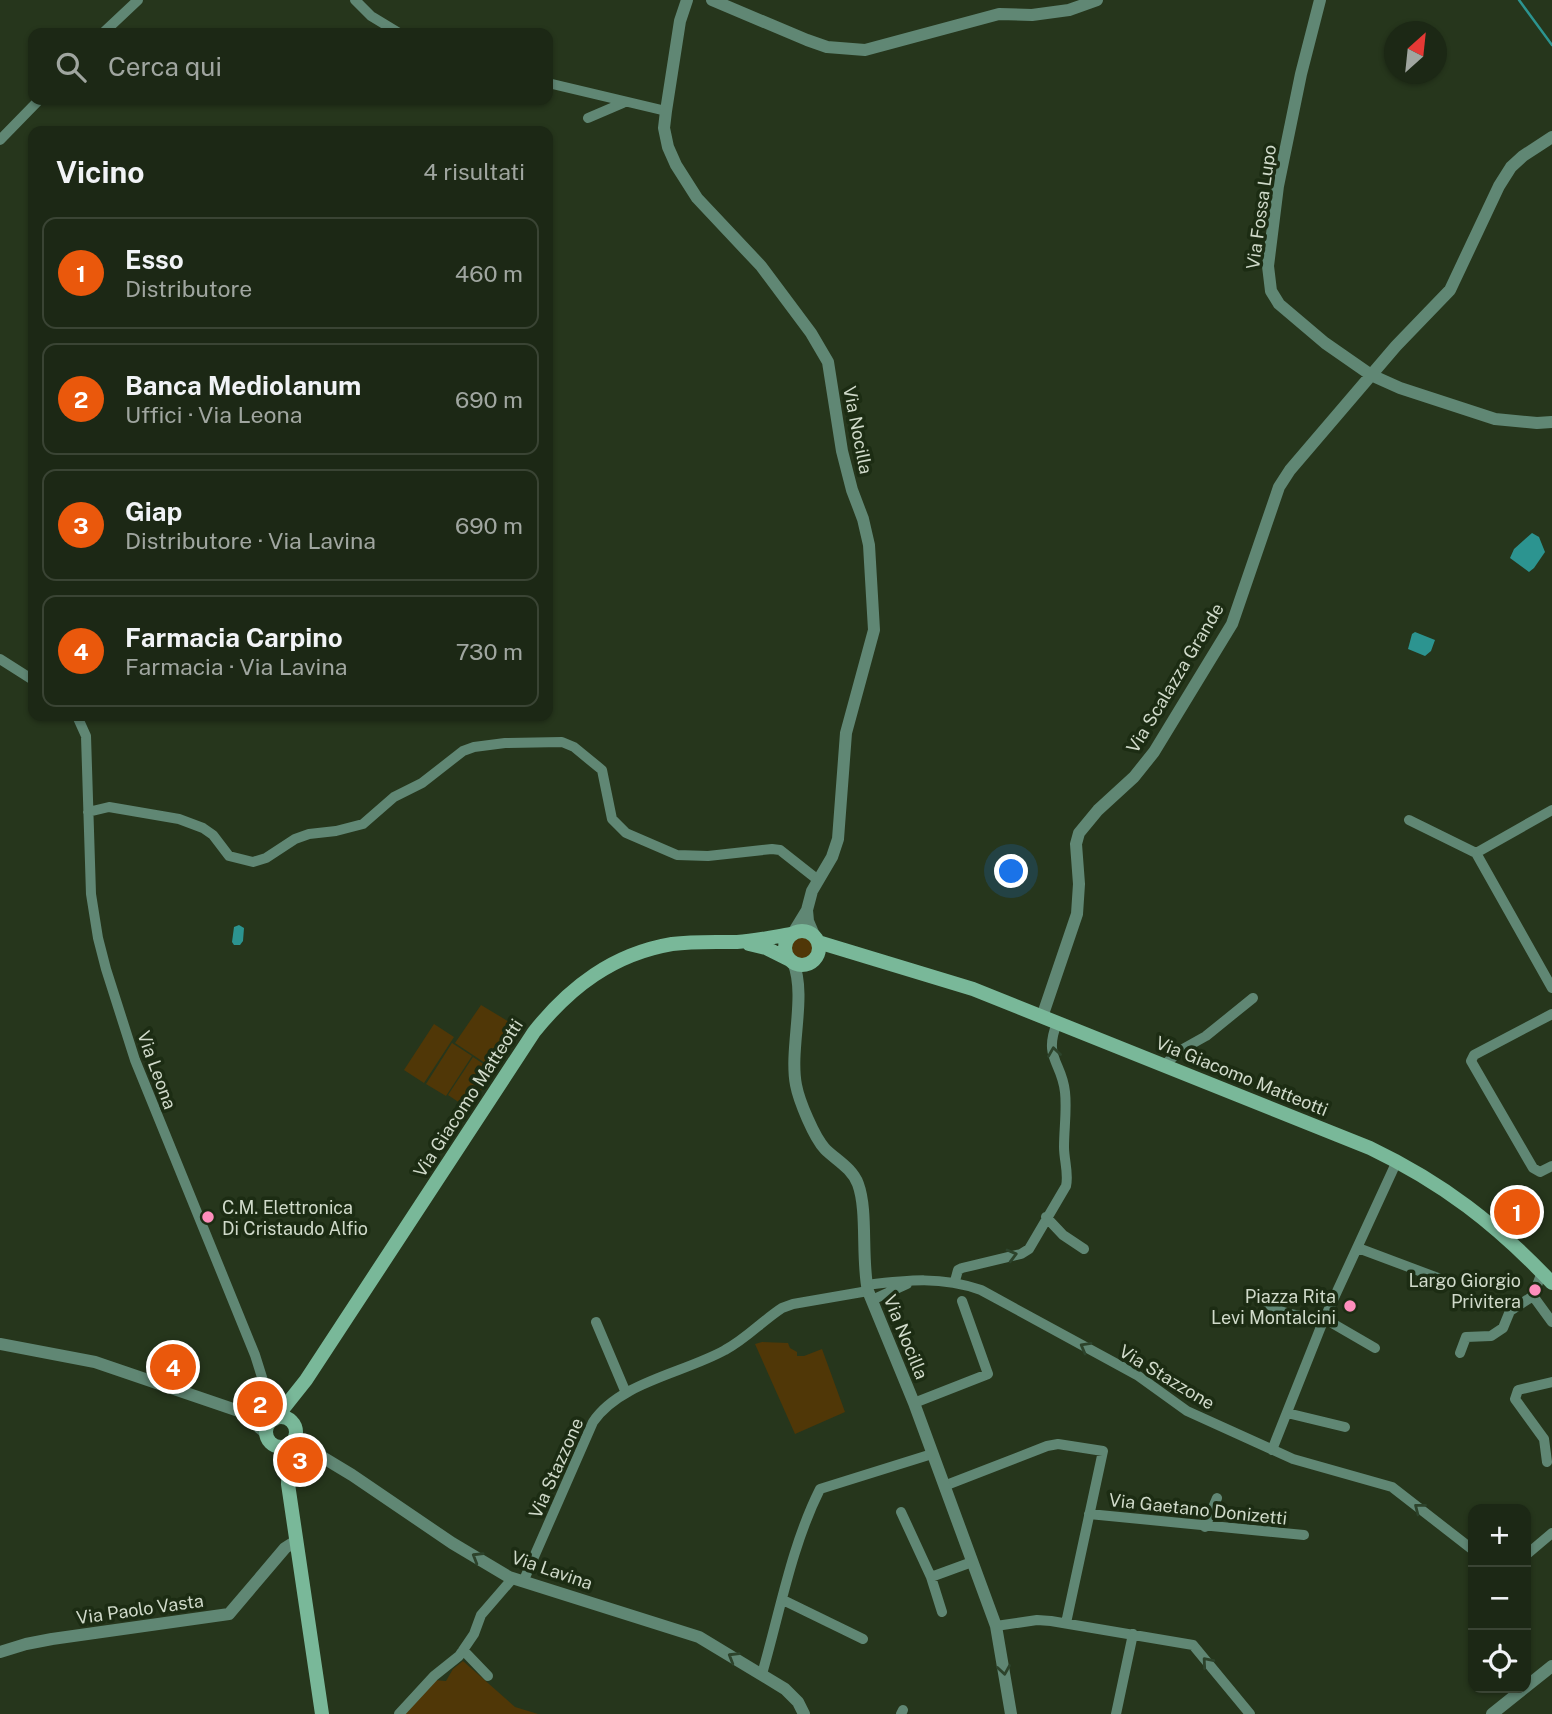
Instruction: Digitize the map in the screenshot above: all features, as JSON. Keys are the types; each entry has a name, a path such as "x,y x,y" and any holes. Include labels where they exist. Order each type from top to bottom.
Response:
{"main road":[{"path":"737,942 792,934 801,930 816,938 885,962"},
{"path":"792,934 787,939 785,950 801,961"},
{"path":"801,961 818,955 816,938"},
{"name":"Via Giacomo Matteotti","path":"306,1380 534,1032 562,999 609,966 641,953 671,944 737,942"},
{"path":"737,942 766,948 801,961 840,958 885,962"},
{"name":"Via Giacomo Matteotti","path":"885,962 973,989 1370,1148 1432,1181 1479,1214 1502,1232 1547,1278"},
{"path":"272,1428 306,1380"},
{"path":"288,1484 295,1404 306,1380"},
{"path":"272,1428 287,1418 293,1436"},
{"path":"272,1428 280,1446 293,1436"},
{"path":"272,1428 288,1484 322,1714"}],"street":[{"path":"108,28 138,0"},
{"path":"355,0 371,16 391,28"},
{"name":"Via Nocilla","path":"687,0 680,20 666,111 664,128 668,146 676,165 697,198 761,266 811,333 828,362 842,452 869,545 874,630 846,733 838,839 832,857 812,891 807,910 792,934"},
{"path":"716,1 827,47 865,50 999,14 1032,15 1056,12 1097,0"},
{"name":"Via Fossa Lupo","path":"1320,0 1301,74 1278,186 1268,279 1271,291 1279,304 1342,356 1371,375 1400,388 1494,419 1552,422"},
{"path":"553,84 666,111"},
{"path":"588,118 624,103"},
{"path":"0,140 34,105"},
{"name":"Via Scalazza Grande","path":"1042,1017 1077,914 1079,884 1076,844 1079,833 1098,810 1134,777 1154,752 1232,624 1279,487 1290,470 1371,375 1450,290 1499,186 1511,167 1552,137"},
{"path":"0,659 28,677"},
{"name":"Via Leona","path":"79,721 86,736 91,894 106,969 135,1060 255,1354 272,1409 272,1428"},
{"path":"88,812 109,807 179,819 213,835 229,856 253,862 266,858 295,839 309,834 363,824 394,797 422,783 463,751 505,743 562,742 574,747 602,770 612,819 617,827 626,833 677,855 708,856 780,850 818,880"},
{"path":"1476,853 1552,810"},
{"path":"1409,820 1476,853 1552,988"},
{"path":"807,910 808,921 816,938"},
{"name":"Via Nocilla","path":"801,961 797,978 797,1092 819,1141 851,1172 859,1186 869,1292 914,1403 996,1626 1011,1714"},
{"path":"1163,1066 1253,998"},
{"path":"1552,1014 1474,1055 1471,1061 1533,1168 1540,1172 1552,1166"},
{"path":"955,1281 958,1270 962,1268 1025,1252 1068,1180 1064,1150 1065,1091 1051,1047 1057,1023"},
{"path":"1272,1450 1324,1321 1397,1161"},
{"path":"1046,1217 1063,1235 1084,1249"},
{"path":"1358,1248 1438,1278"},
{"path":"1460,1353 1466,1338 1491,1336 1503,1328 1510,1311 1533,1296 1547,1278"},
{"path":"869,1292 914,1281"},
{"name":"Via Stazzone","path":"399,1714 425,1685 454,1661 474,1634 481,1615 518,1580 593,1422 608,1404 626,1393 723,1351 782,1308 914,1281 955,1281 981,1290 1137,1376 1187,1411 1293,1459 1392,1487 1468,1546"},
{"path":"1533,1296 1552,1322"},
{"path":"1262,1298 1272,1309 1324,1321 1375,1348"},
{"path":"914,1403 988,1374 962,1301"},
{"path":"596,1322 626,1393"},
{"path":"0,1344 95,1362 242,1413 272,1428"},
{"path":"1547,1462 1544,1439 1515,1399 1518,1390 1552,1382"},
{"path":"1287,1413 1345,1427"},
{"name":"Via Lavina","path":"293,1436 452,1543 518,1580 699,1637 762,1674 793,1696 804,1714"},
{"path":"944,1486 1047,1446 1058,1444 1103,1451 1066,1623"},
{"path":"762,1674 796,1544 820,1489 932,1454"},
{"path":"1205,1527 1217,1498"},
{"path":"901,1511 931,1577 942,1612"},
{"name":"Via Gaetano Donizetti","path":"1089,1514 1304,1535"},
{"path":"1531,1551 1552,1533"},
{"name":"Via Paolo Vasta","path":"0,1652 52,1639 229,1614 285,1548 296,1541"},
{"path":"931,1577 972,1562"},
{"path":"783,1600 863,1640"},
{"path":"996,1626 1037,1620 1193,1646 1250,1714"},
{"path":"1116,1714 1133,1634"},
{"path":"463,1650 488,1676"},
{"path":"1492,1714 1552,1667"}],"shaded area":[{"path":"802,936 810,939 813,947 810,955 802,958 794,955 791,947 794,939"},
{"path":"481,1005 521,1029 494,1069 455,1043"},
{"path":"434,1024 454,1037 424,1083 404,1070"},
{"path":"452,1043 472,1056 446,1096 426,1084"},
{"path":"473,1057 494,1071 469,1109 448,1095"},
{"path":"788,1343 790,1348 797,1352 797,1356 822,1349 845,1412 795,1434 755,1344"},
{"path":"463,1661 515,1707 538,1714 403,1714 434,1680 446,1681 453,1669"}],"water":[{"path":"1532,533 1539,537 1545,552 1529,572 1510,558 1514,549"},
{"path":"1415,632 1435,640 1431,651 1425,656 1408,649"},
{"path":"239,925 244,928 243,941 240,945 234,945 234,927"}],"waterway":[{"path":"1519,0 1552,45"}],"place":[{"name":"Esso","path":"1517,1212"},
{"name":"C.M. Elettronica Di Cristaudo Alfio","path":"208,1217"},
{"name":"Largo Giorgio Privitera","path":"1535,1290"},
{"name":"Piazza Rita Levi Montalcini","path":"1350,1306"},
{"name":"Farmacia Carpino","path":"173,1367"},
{"name":"Banca Mediolanum","path":"260,1404"},
{"name":"Giap","path":"300,1460"}]}
